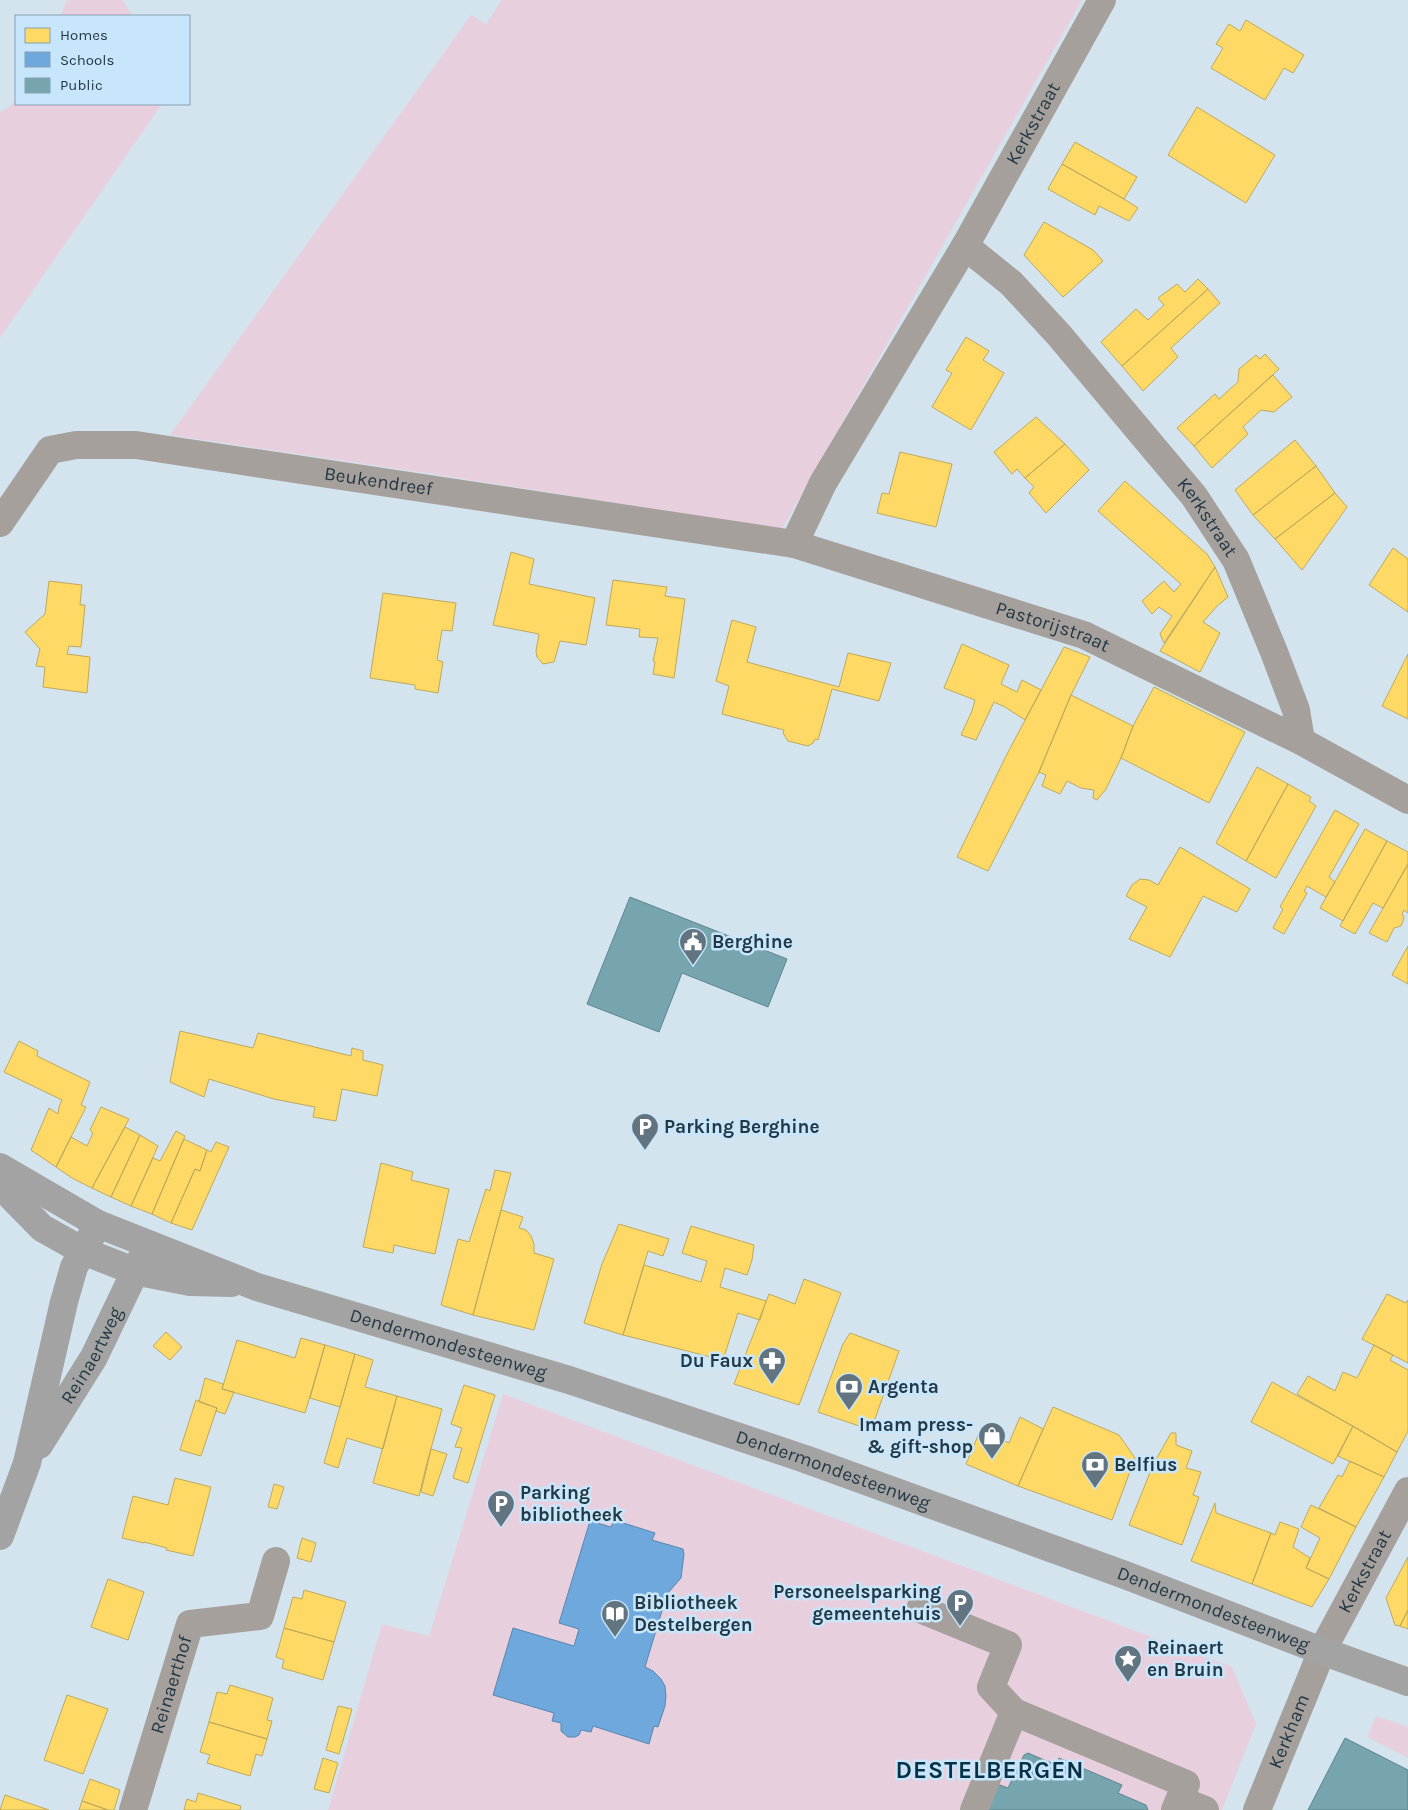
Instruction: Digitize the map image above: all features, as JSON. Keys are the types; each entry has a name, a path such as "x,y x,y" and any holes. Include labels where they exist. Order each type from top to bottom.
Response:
{"main road":[{"name":"Dendermondesteenweg","path":"0,1167 98,1224 248,1284 569,1380 822,1465 1125,1575 1322,1652 1408,1682"},
{"name":"Dendermondesteenweg","path":"0,1185 42,1228 83,1251 134,1271 190,1282 248,1284"},
{"name":"Reinaertweg","path":"0,1536 27,1463 64,1302 74,1267 98,1224"},
{"name":"Reinaertweg","path":"27,1463 94,1357 134,1271 150,1244"}],"street":[{"name":"Kerkstraat","path":"794,544 823,483 964,246 1102,0"},
{"name":"Kerkstraat","path":"964,246 1011,284 1053,329 1194,496 1236,560 1296,710 1301,740"},
{"name":"Beukendreef","path":"0,523 50,450 76,446 136,445 794,544"},
{"name":"Pastorijstraat","path":"794,544 1084,635 1301,740"},
{"path":"1301,740 1408,800"},
{"name":"Kerkstraat","path":"1322,1652 1408,1491"},
{"name":"Reinaerthof","path":"133,1810 190,1624 260,1616 276,1561"},
{"path":"920,1610 1008,1645 991,1686 1014,1712 1186,1784 1177,1805 1205,1810"},
{"name":"Kerkham","path":"1257,1810 1322,1652"},
{"path":"974,1810 1014,1712"}],"shaded area":[{"path":"69,0 122,0 132,15 60,15 66,2"},
{"path":"502,0 1082,0 782,529 170,435 471,15 486,24"},
{"path":"15,101 15,105 161,105 0,338 0,112"},
{"path":"503,1394 1232,1667 1256,1724 1222,1810 328,1810 382,1624 429,1636"},
{"path":"1376,1716 1408,1727 1408,1758 1367,1737"}],"building: Homes":[{"path":"1246,20 1304,55 1293,73 1284,68 1265,100 1211,68 1223,48 1216,44 1229,24 1240,31"},
{"path":"1197,107 1275,155 1246,203 1168,155"},
{"path":"1075,142 1137,177 1124,199 1062,164"},
{"path":"1062,164 1138,208 1129,221 1099,206 1095,215 1048,189"},
{"path":"1044,222 1093,250 1103,261 1063,297 1024,255"},
{"path":"1198,279 1208,289 1122,366 1101,342 1136,309 1148,320 1164,305 1158,298 1177,284 1185,292"},
{"path":"1208,289 1220,303 1171,348 1178,357 1143,391 1122,366"},
{"path":"966,337 989,351 983,360 1004,373 971,430 932,407 952,373 946,370"},
{"path":"1265,354 1279,369 1194,446 1177,428 1215,394 1219,399 1238,382 1239,369 1256,355 1260,359"},
{"path":"1273,375 1292,397 1274,412 1261,410 1243,427 1248,434 1212,468 1194,446"},
{"path":"1036,417 1065,444 1025,478 1017,469 1012,474 994,452"},
{"path":"1295,440 1316,466 1253,515 1235,490"},
{"path":"1065,444 1089,470 1046,513 1029,493 1034,487 1025,478"},
{"path":"900,452 952,464 936,527 877,513 882,493 889,494"},
{"path":"1316,466 1335,493 1275,539 1253,515"},
{"path":"1125,481 1207,554 1215,567 1164,643 1160,634 1172,616 1159,607 1152,614 1142,601 1164,581 1174,592 1181,584 1098,511"},
{"path":"1335,493 1347,507 1302,570 1275,539"},
{"path":"1393,548 1408,559 1408,612 1369,585"},
{"path":"511,552 534,559 529,584 595,598 586,645 560,641 554,662 543,664 537,657 536,651 539,634 493,625"},
{"path":"1215,567 1228,597 1203,622 1220,633 1200,672 1160,651"},
{"path":"613,580 667,587 665,596 685,599 674,678 653,674 655,662 653,661 658,638 639,637 640,629 606,625"},
{"path":"49,581 82,585 80,605 85,605 81,647 69,646 67,654 90,657 87,693 43,687 45,667 36,666 40,649 25,632 45,614"},
{"path":"383,593 456,603 452,631 442,630 437,660 443,662 438,693 415,689 415,685 370,678"},
{"path":"732,620 756,627 747,662 839,687 848,653 891,663 879,701 832,689 818,740 815,739 808,746 788,741 783,733 784,730 722,714 729,686 716,681"},
{"path":"962,644 1009,665 1001,684 1017,692 1022,680 1041,690 1025,720 994,702 976,740 961,735 975,700 944,688"},
{"path":"1064,647 1090,657 1071,695 1039,772 988,871 957,857 1006,756"},
{"path":"1408,654 1408,719 1382,706"},
{"path":"1154,687 1245,732 1209,803 1121,758 1133,726"},
{"path":"1071,695 1133,726 1121,758 1106,789 1097,800 1093,798 1094,790 1081,788 1067,781 1060,794 1042,786 1046,775 1039,772"},
{"path":"1257,767 1288,784 1246,861 1216,843"},
{"path":"1288,784 1311,797 1309,801 1316,806 1276,878 1246,861"},
{"path":"1335,810 1359,824 1329,877 1335,882 1326,897 1307,886 1304,891 1307,893 1284,934 1273,928 1283,909 1280,907"},
{"path":"1365,829 1387,841 1343,921 1320,908"},
{"path":"1387,841 1408,852 1408,864 1383,908 1373,903 1355,934 1340,926"},
{"path":"1180,847 1250,889 1237,912 1203,896 1170,957 1129,939 1147,907 1126,896 1132,885 1140,879 1149,880 1158,885"},
{"path":"1408,864 1408,913 1404,910 1401,926 1394,928 1387,942 1369,933"},
{"path":"1408,946 1408,984 1392,975"},
{"path":"180,1031 253,1048 258,1033 351,1056 352,1048 363,1051 363,1060 383,1065 377,1096 342,1089 336,1121 313,1117 315,1107 274,1099 209,1079 204,1097 170,1082"},
{"path":"19,1041 38,1051 37,1056 90,1082 81,1105 86,1107 56,1167 31,1150 49,1108 58,1114 62,1100 4,1072"},
{"path":"101,1107 129,1119 92,1188 56,1167 71,1137 87,1146 93,1133 90,1130"},
{"path":"125,1127 140,1135 111,1197 92,1188"},
{"path":"176,1131 185,1136 152,1214 131,1206 153,1158 160,1161"},
{"path":"140,1135 158,1146 131,1206 111,1197"},
{"path":"184,1139 207,1150 200,1171 195,1169 171,1223 152,1214"},
{"path":"216,1142 229,1147 192,1230 171,1223 195,1169 200,1171 207,1150 211,1152"},
{"path":"381,1163 413,1172 411,1180 449,1189 435,1254 394,1245 393,1253 363,1247"},
{"path":"495,1170 511,1173 473,1315 441,1305 458,1239 469,1242 486,1189 490,1191"},
{"path":"501,1210 523,1217 519,1228 526,1230 531,1236 534,1244 534,1253 554,1259 534,1330 473,1315"},
{"path":"619,1224 669,1239 663,1256 648,1251 623,1335 584,1323 602,1264"},
{"path":"691,1226 754,1245 747,1275 725,1268 720,1287 766,1301 760,1320 738,1313 723,1360 623,1335 644,1265 701,1282 707,1261 682,1253"},
{"path":"804,1279 841,1293 799,1405 734,1384 769,1294 795,1304"},
{"path":"1387,1294 1406,1303 1408,1300 1408,1363 1362,1339"},
{"path":"166,1332 182,1347 170,1360 153,1346"},
{"path":"850,1333 899,1351 871,1430 818,1412 843,1344"},
{"path":"301,1338 325,1345 305,1413 222,1389 237,1340 295,1358"},
{"path":"325,1345 355,1354 340,1407 310,1398"},
{"path":"1374,1345 1393,1355 1390,1360 1408,1370 1408,1431 1397,1452 1297,1394 1308,1376 1335,1391 1343,1372 1357,1378"},
{"path":"355,1354 373,1360 365,1387 397,1396 383,1449 347,1438 338,1468 324,1463"},
{"path":"205,1378 223,1384 222,1389 234,1392 225,1414 216,1411 217,1408 199,1402"},
{"path":"1272,1382 1353,1426 1333,1464 1251,1422"},
{"path":"464,1385 495,1395 468,1483 453,1478 462,1448 455,1447 462,1428 451,1424"},
{"path":"397,1396 442,1409 419,1496 373,1483"},
{"path":"196,1400 217,1408 201,1456 180,1450"},
{"path":"1053,1407 1119,1435 1135,1458 1112,1520 1018,1486"},
{"path":"1020,1417 1043,1429 1018,1486 966,1464 980,1431 1009,1443"},
{"path":"1353,1426 1397,1452 1384,1477 1338,1456"},
{"path":"1171,1433 1176,1433 1176,1445 1192,1451 1186,1468 1201,1472 1193,1495 1199,1497 1182,1545 1129,1525 1153,1465"},
{"path":"431,1449 447,1454 433,1496 421,1492"},
{"path":"1350,1461 1384,1477 1356,1527 1319,1508 1338,1475 1342,1477"},
{"path":"175,1478 211,1487 193,1556 166,1550 167,1548 144,1542 122,1538 133,1496 168,1505"},
{"path":"274,1484 284,1487 277,1509 268,1507"},
{"path":"1215,1503 1216,1513 1271,1533 1252,1584 1191,1561"},
{"path":"1311,1505 1356,1527 1329,1579 1306,1568 1320,1538 1301,1527"},
{"path":"1280,1522 1299,1529 1293,1547 1310,1558 1306,1568 1329,1579 1312,1607 1252,1584 1271,1533 1275,1535"},
{"path":"302,1538 316,1543 311,1562 297,1558"},
{"path":"1408,1557 1408,1610 1400,1626 1395,1625 1386,1598"},
{"path":"108,1579 144,1592 128,1640 91,1627"},
{"path":"304,1590 346,1602 334,1642 284,1628 293,1597 302,1599"},
{"path":"1408,1610 1408,1629 1400,1626"},
{"path":"284,1628 334,1642 323,1680 282,1668 284,1660 276,1657"},
{"path":"230,1685 273,1698 267,1720 272,1721 267,1739 209,1722 217,1692 227,1694"},
{"path":"67,1695 108,1709 83,1774 44,1760"},
{"path":"338,1706 352,1709 339,1754 326,1750"},
{"path":"209,1722 267,1739 262,1756 256,1754 250,1776 207,1763 210,1755 200,1752"},
{"path":"323,1758 338,1763 329,1793 314,1789"},
{"path":"90,1779 120,1790 114,1810 108,1810 82,1801"},
{"path":"198,1793 241,1806 240,1810 184,1810 187,1799 196,1802"},
{"path":"5,1795 49,1810 0,1810"},
{"path":"82,1801 108,1810 79,1810"}],"building: Schools":[{"name":"Bibliotheek Destelbergen","path":"614,1520 655,1533 652,1540 683,1549 684,1554 681,1578 667,1594 645,1667 653,1671 661,1679 665,1686 666,1696 665,1706 658,1727 654,1726 649,1744 593,1726 591,1732 581,1730 579,1735 568,1737 561,1731 561,1723 552,1721 554,1713 493,1695 513,1628 574,1646 579,1629 559,1623 590,1521 611,1527"}],"building: Public":[{"name":"Berghine","path":"630,897 787,959 768,1007 682,973 659,1032 587,1004"},
{"path":"1345,1738 1408,1770 1408,1810 1308,1810"},
{"path":"1028,1753 1056,1765 1059,1758 1122,1785 1118,1793 1146,1805 1148,1810 988,1810 997,1787 1000,1785 1008,1788 1024,1755"}],"place":[{"name":"Berghine","path":"693,966"},
{"name":"Parking Berghine","path":"645,1151"},
{"name":"Du Faux","path":"772,1385"},
{"name":"Argenta","path":"849,1411"},
{"name":"Imam press- & gift-shop","path":"992,1460"},
{"name":"Belfius","path":"1095,1489"},
{"name":"Parking bibliotheek","path":"501,1528"},
{"name":"Personeelsparking gemeentehuis","path":"960,1627"},
{"name":"Bibliotheek Destelbergen","path":"615,1638"},
{"name":"Reinaert en Bruin","path":"1128,1683"}],"district":[{"name":"DESTELBERGEN","path":"990,1770"}]}
